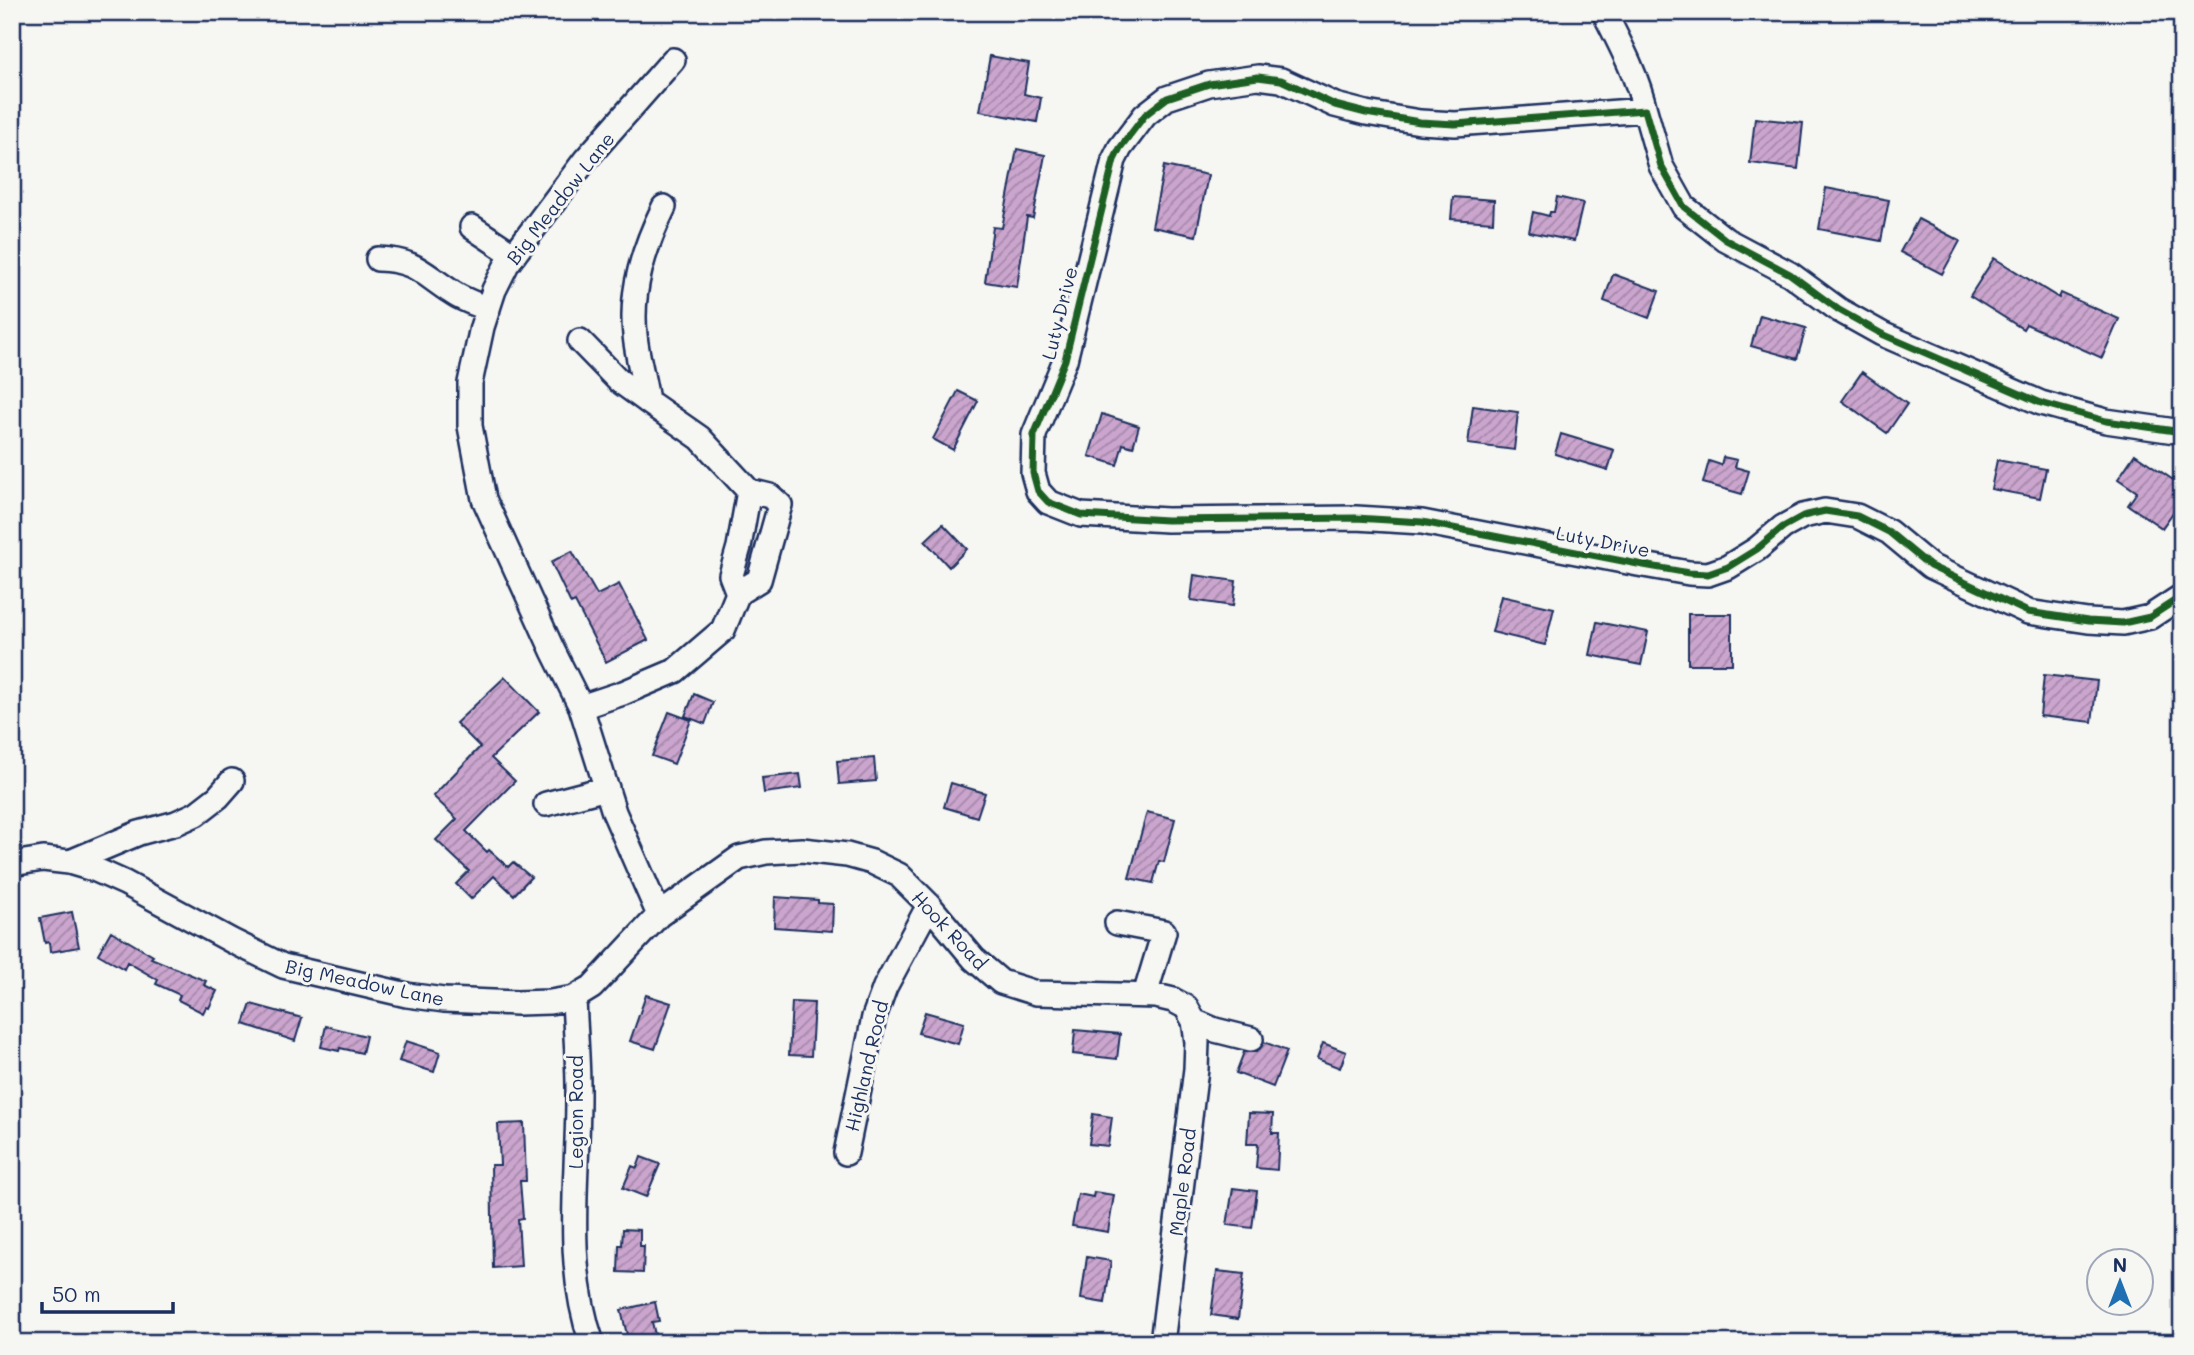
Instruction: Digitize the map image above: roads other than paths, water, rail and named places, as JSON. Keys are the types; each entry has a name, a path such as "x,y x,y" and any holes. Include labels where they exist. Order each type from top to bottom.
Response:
{"street":[{"path":"1604,12 1635,76 1661,166 1684,207 1726,240 1790,274 1839,310 1882,334 2041,403 2106,421 2182,432"},
{"name":"Big Meadow Lane","path":"659,915 614,812 581,707 484,499 470,426 470,383 488,309 513,255 586,159 673,60"},
{"name":"Luty Drive","path":"1645,110 1455,124 1420,122 1345,108 1281,80 1258,77 1209,83 1167,99 1145,115 1114,160 1065,360 1034,435 1032,473 1038,491 1048,502 1081,515 1167,520 1356,518 1422,522 1637,564 1709,574 1728,567 1783,527 1803,516 1825,511 1857,516 1889,532 1930,566 2028,612 2123,623 2150,617 2182,596"},
{"path":"647,401 635,336 634,307 645,250 664,208"},
{"path":"472,227 513,255"},
{"path":"378,260 397,260 414,265 455,294 488,309"},
{"path":"580,341 618,380 700,438 750,491 770,496 780,505 759,580 738,593 723,630 675,671 623,694 581,707"},
{"path":"738,593 731,575 750,491"},
{"path":"71,862 139,833 176,823 196,814 232,782"},
{"path":"546,804 607,788"},
{"name":"Hook Road","path":"659,915 738,858 766,852 802,850 847,855 873,862 899,875 929,905 974,960 1001,982 1036,993 1144,995 1174,1000 1186,1007 1194,1021 1215,1030 1251,1039"},
{"name":"Big Meadow Lane","path":"12,864 43,859 71,862 125,883 232,941 284,966 305,972 407,995 444,1000 517,1003 574,998"},
{"name":"Highland Road","path":"846,1153 874,1017 885,987 929,905"},
{"path":"574,998 592,987 659,915"},
{"path":"1117,923 1164,932 1144,995"},
{"name":"Legion Road","path":"574,998 578,1087 573,1239 577,1283 592,1343"},
{"name":"Maple Road","path":"1161,1343 1196,1069 1197,1042 1194,1021"}]}
